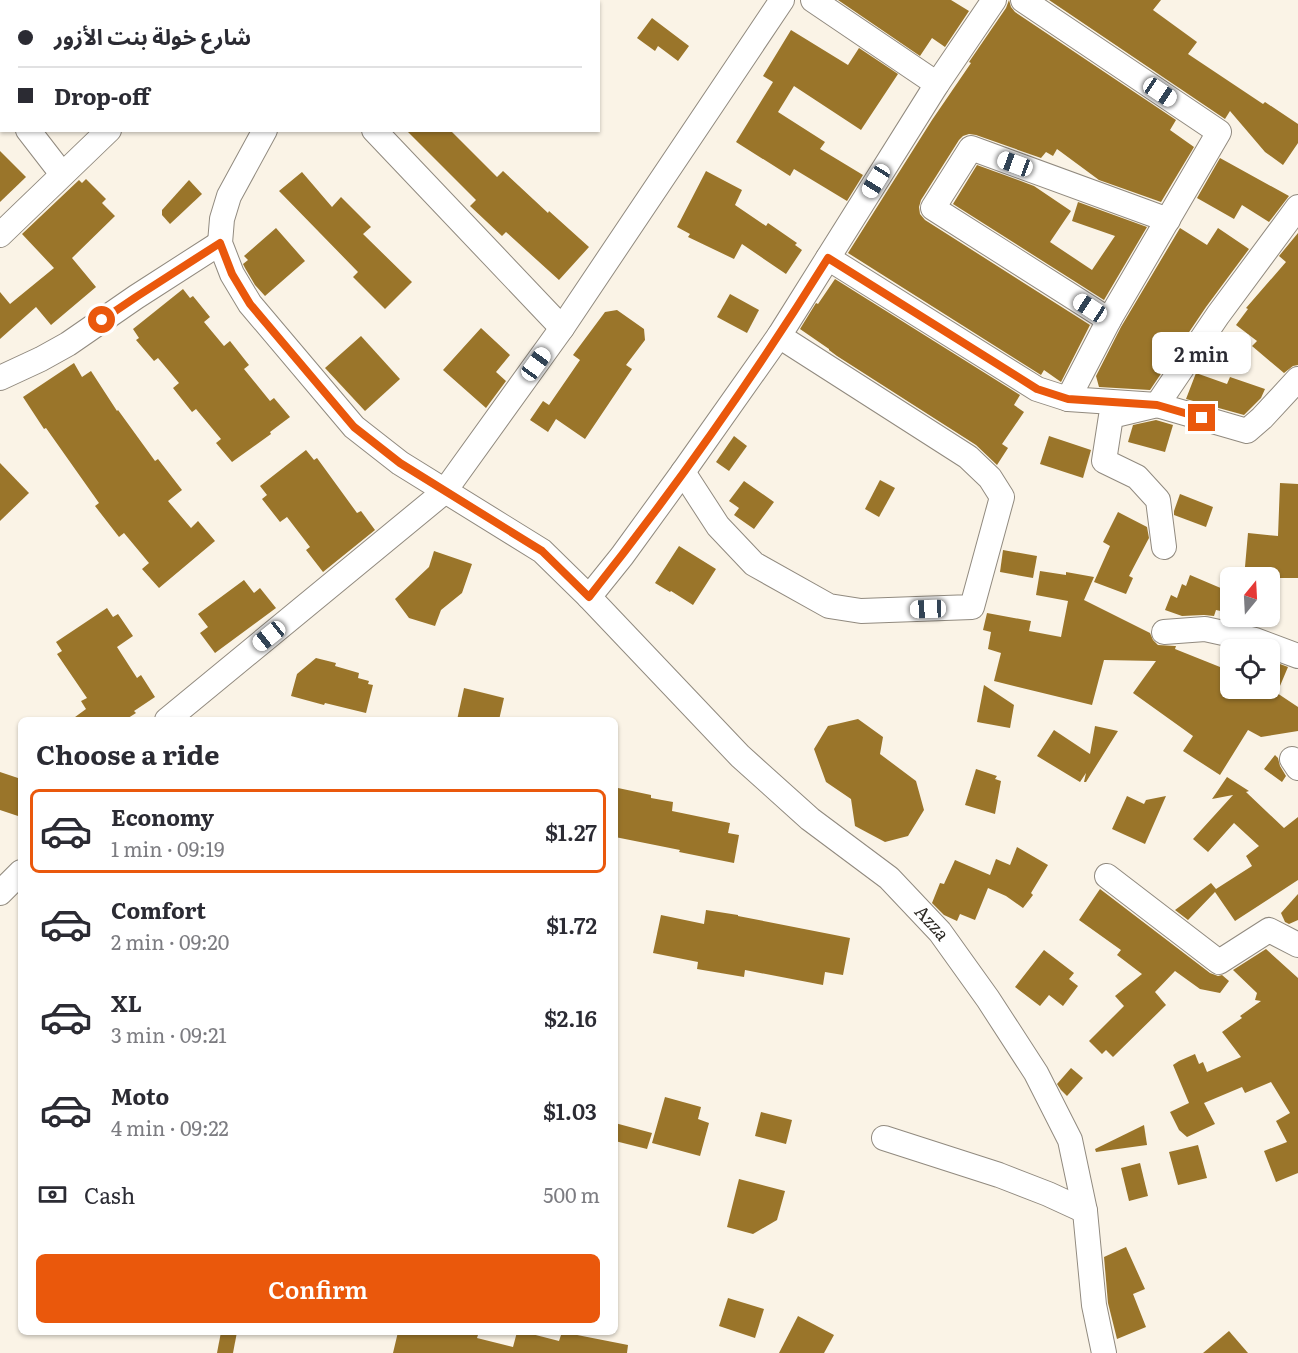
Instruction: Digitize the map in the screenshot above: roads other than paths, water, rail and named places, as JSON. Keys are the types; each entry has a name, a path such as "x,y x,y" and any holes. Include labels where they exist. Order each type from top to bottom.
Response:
{"street":[{"path":"170,717 444,492 562,328 782,0"},
{"path":"813,0 937,84"},
{"path":"589,597 622,556 779,336 937,84 994,0"},
{"path":"1023,0 1219,132 1109,320 1068,399"},
{"path":"30,132 62,174"},
{"path":"0,235 107,132"},
{"path":"0,378 68,344 220,243 222,219 229,196 264,132"},
{"path":"376,132 562,328"},
{"path":"1109,320 933,208 971,148 1168,220"},
{"path":"1164,547 1158,500 1137,477 1104,461 1111,417 1157,405 1218,315 1298,207"},
{"name":"Azza","path":"220,243 232,274 250,304 354,427 400,463 542,551 589,597 740,756 810,819 889,878 940,932 988,999 1036,1073 1070,1140 1084,1211 1094,1305 1104,1353"},
{"path":"828,258 1037,389 1068,399 1157,405 1247,430 1262,418 1298,379"},
{"path":"683,472 718,526 754,564 829,606 861,611 972,607 1002,497 990,478 968,457 779,336"},
{"path":"1164,632 1205,629 1255,640 1298,656"},
{"path":"0,893 18,875"},
{"path":"1107,876 1219,962 1269,930 1298,945"},
{"path":"884,1138 999,1175 1084,1211"}]}
